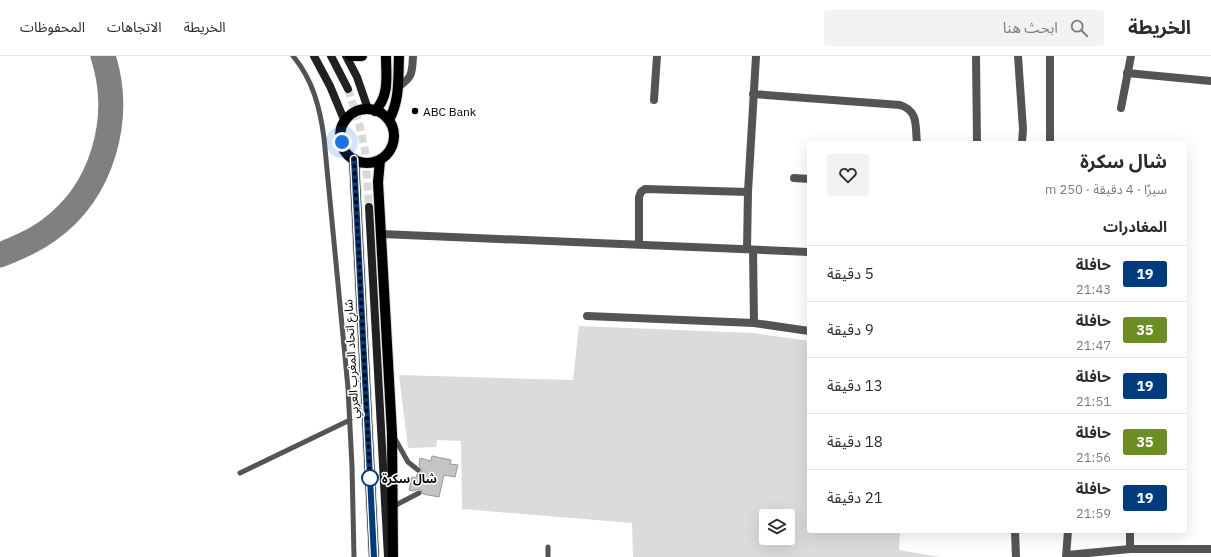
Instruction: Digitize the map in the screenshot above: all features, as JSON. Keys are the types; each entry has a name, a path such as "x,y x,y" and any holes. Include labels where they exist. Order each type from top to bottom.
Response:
{"main road":[{"path":"350,56 362,56"},
{"path":"372,110 389,120 394,134 393,142 391,149 380,160 364,163 354,159 344,149 341,135 345,122 355,113 372,110 381,104 385,96 386,56"},
{"path":"389,120 396,104 399,56"},
{"name":"شارع اتحاد المغرب العربي","path":"354,159 374,557"},
{"path":"380,160 378,182 392,434 394,506 393,557"}],"street":[{"path":"314,56 330,86 345,122"},
{"path":"331,56 348,90"},
{"path":"346,56 372,110"},
{"path":"398,87 410,78 413,56"},
{"path":"654,100 657,56"},
{"path":"754,323 748,192 756,56"},
{"path":"976,56 977,141"},
{"path":"1018,56 1022,141"},
{"path":"1050,56 1050,141"},
{"path":"1121,108 1131,56"},
{"path":"1127,73 1211,81"},
{"path":"753,94 900,105 913,112 917,141"},
{"path":"794,178 807,179"},
{"path":"639,244 639,197 641,192 645,189 748,192"},
{"path":"369,207 388,557"},
{"path":"382,234 807,252"},
{"path":"587,316 754,323 807,330"},
{"path":"1015,533 1016,557"},
{"path":"1068,533 1067,556 1130,549 1211,549"},
{"path":"1130,533 1130,549"}],"lane":[{"path":"293,56 300,64 312,87 320,112 350,420 354,557"},
{"path":"240,473 350,420"},
{"path":"392,434 408,462 418,470"},
{"path":"394,506 419,493"},
{"path":"548,547 548,557"}],"shaded area":[{"path":"579,326 753,333 807,341 807,533 900,533 899,550 940,557 633,557 632,523 462,509 461,441 437,440 436,447 408,448 399,375 573,380"}],"building":[{"path":"432,456 451,460 450,464 458,465 455,477 444,475 439,497 423,494 420,489 413,491 409,490 412,477 416,478 417,474 422,471 419,465 420,458 431,461"}],"taxiway":[{"path":"0,255 43,234 68,214 83,195 95,174 104,152 109,128 111,104 109,80 103,56"}],"tunnel":[{"path":"348,89 360,127 365,151 369,207"}],"bus line":[{"name":"19","path":"354,159 374,557"}],"place":[{"name":"ABC Bank","path":"415,111"},
{"name":"شال سكرة","path":"370,478"}],"route":[{"path":"342,142 348,155 354,159 370,478"}]}
